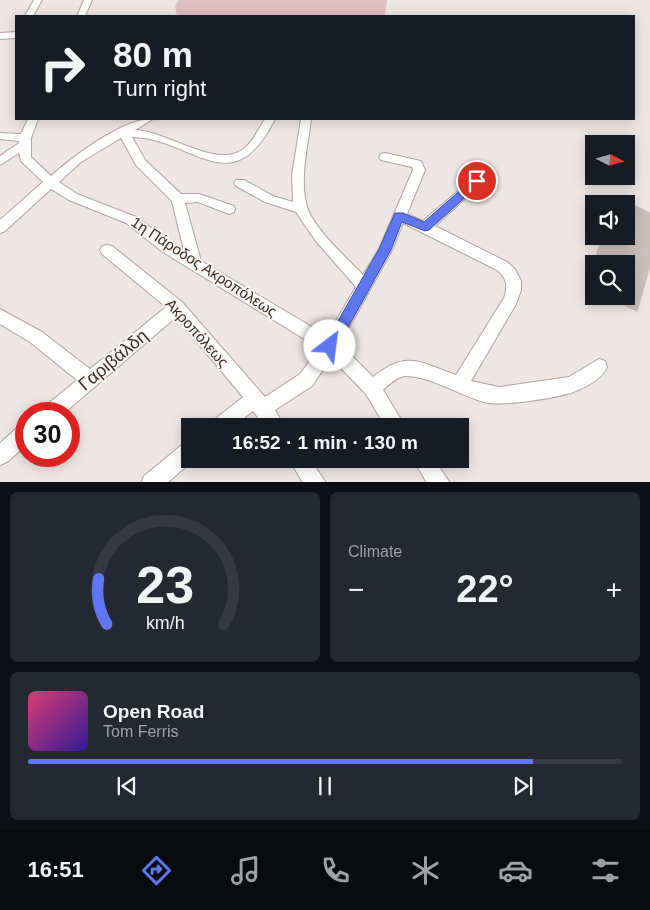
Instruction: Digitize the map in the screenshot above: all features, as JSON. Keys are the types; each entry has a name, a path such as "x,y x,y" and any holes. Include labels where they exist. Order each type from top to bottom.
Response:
{"street":[{"path":"30,15 38,0"},
{"path":"81,15 88,0"},
{"path":"0,36 15,35"},
{"path":"33,120 24,141 25,158 51,183"},
{"path":"0,228 88,152 146,120"},
{"path":"124,133 152,136 197,153 228,158 238,156 251,148 269,120"},
{"path":"306,120 299,177 302,209 310,225 365,286"},
{"path":"124,133 140,162 178,199 194,264"},
{"path":"0,136 24,141"},
{"path":"0,161 24,141"},
{"path":"233,418 258,403 285,395 306,380 330,346 365,286 385,250 419,173 419,167 413,163 385,157"},
{"path":"425,227 477,181"},
{"path":"240,182 268,199 302,209"},
{"name":"1η Πάροδος Ακροπόλεως","path":"51,183 73,196 131,220 168,248 330,346 372,388 390,418"},
{"path":"178,199 199,198 228,210"},
{"path":"399,216 502,266 510,272 514,279 515,287 511,300 460,384"},
{"name":"Ακροπόλεως","path":"107,250 176,307 269,418"},
{"name":"Γαριβάλδη","path":"63,402 176,307"},
{"path":"0,316 36,336 90,380"},
{"path":"372,388 398,369 407,368 416,369 484,394 499,396 569,385 579,382 599,367"},
{"path":"0,454 15,442"},
{"path":"153,482 181,459"},
{"path":"305,468 316,482"},
{"path":"429,468 440,482"}],"shaded area":[{"path":"179,0 387,0 385,15 177,15 175,6"}],"building":[{"path":"635,206 650,213 650,266 637,311 624,305 635,305 635,255 596,255 600,245 635,245"}],"route":[{"path":"330,346 385,250 399,216 425,227 477,181"}]}
